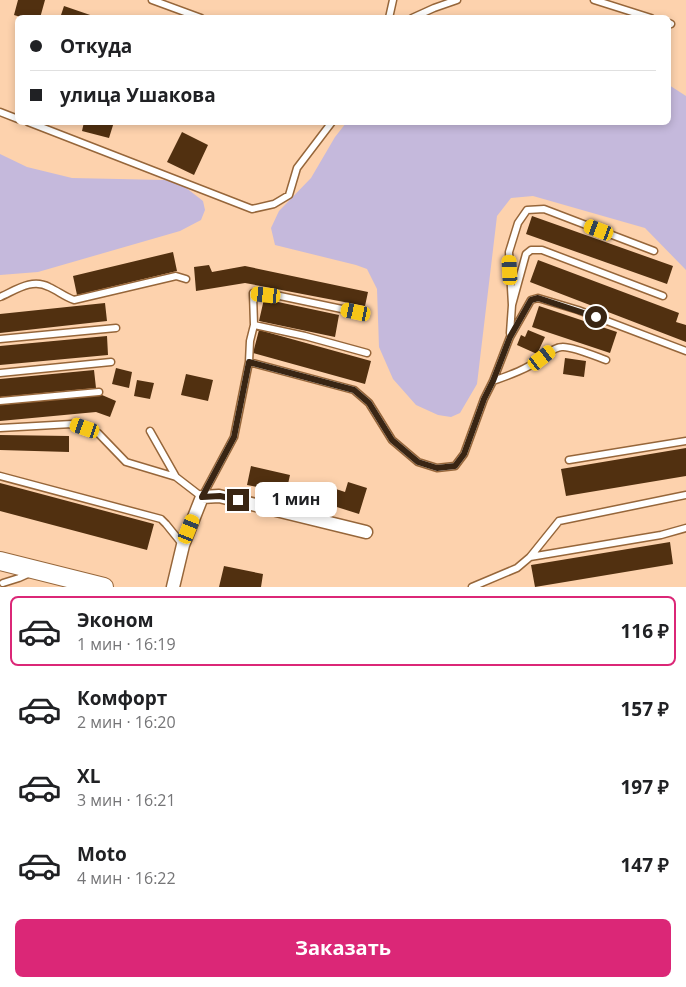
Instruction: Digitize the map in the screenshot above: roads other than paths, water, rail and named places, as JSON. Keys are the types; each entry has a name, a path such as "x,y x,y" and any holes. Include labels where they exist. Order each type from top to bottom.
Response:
{"main road":[{"path":"0,561 100,586"}],"street":[{"path":"173,587 183,545 202,497 220,496 366,532"}],"lane":[{"path":"152,0 193,15"},
{"path":"390,15 393,0"},
{"path":"419,15 457,0"},
{"path":"594,0 642,15"},
{"path":"0,112 15,118"},
{"path":"36,125 252,209 274,204 289,195 297,168 330,125"},
{"path":"510,337 512,305 509,252 518,223 526,210 544,209 654,251"},
{"path":"512,305 526,254 531,250 542,250 664,296"},
{"path":"0,297 31,283 40,283 48,286 74,300 176,276 186,279"},
{"path":"0,428 72,424 98,433 126,462 176,477 202,497 234,437 249,362 250,341 254,325 253,293 280,296 356,312"},
{"path":"249,362 354,390 369,403 392,440 418,462 437,468 455,466 464,454 484,399 510,337 531,300 538,298 578,310 686,351"},
{"path":"254,325 306,336 367,353"},
{"path":"0,339 116,328"},
{"path":"493,381 522,370 554,348 560,346 606,360"},
{"path":"0,373 112,362"},
{"path":"0,401 98,392"},
{"path":"150,431 176,477"},
{"path":"569,460 686,441"},
{"path":"0,476 161,519 183,545"},
{"path":"472,587 518,568 530,557 559,520 686,495"},
{"path":"530,557 662,535 686,528"},
{"path":"4,584 35,570"}]}
